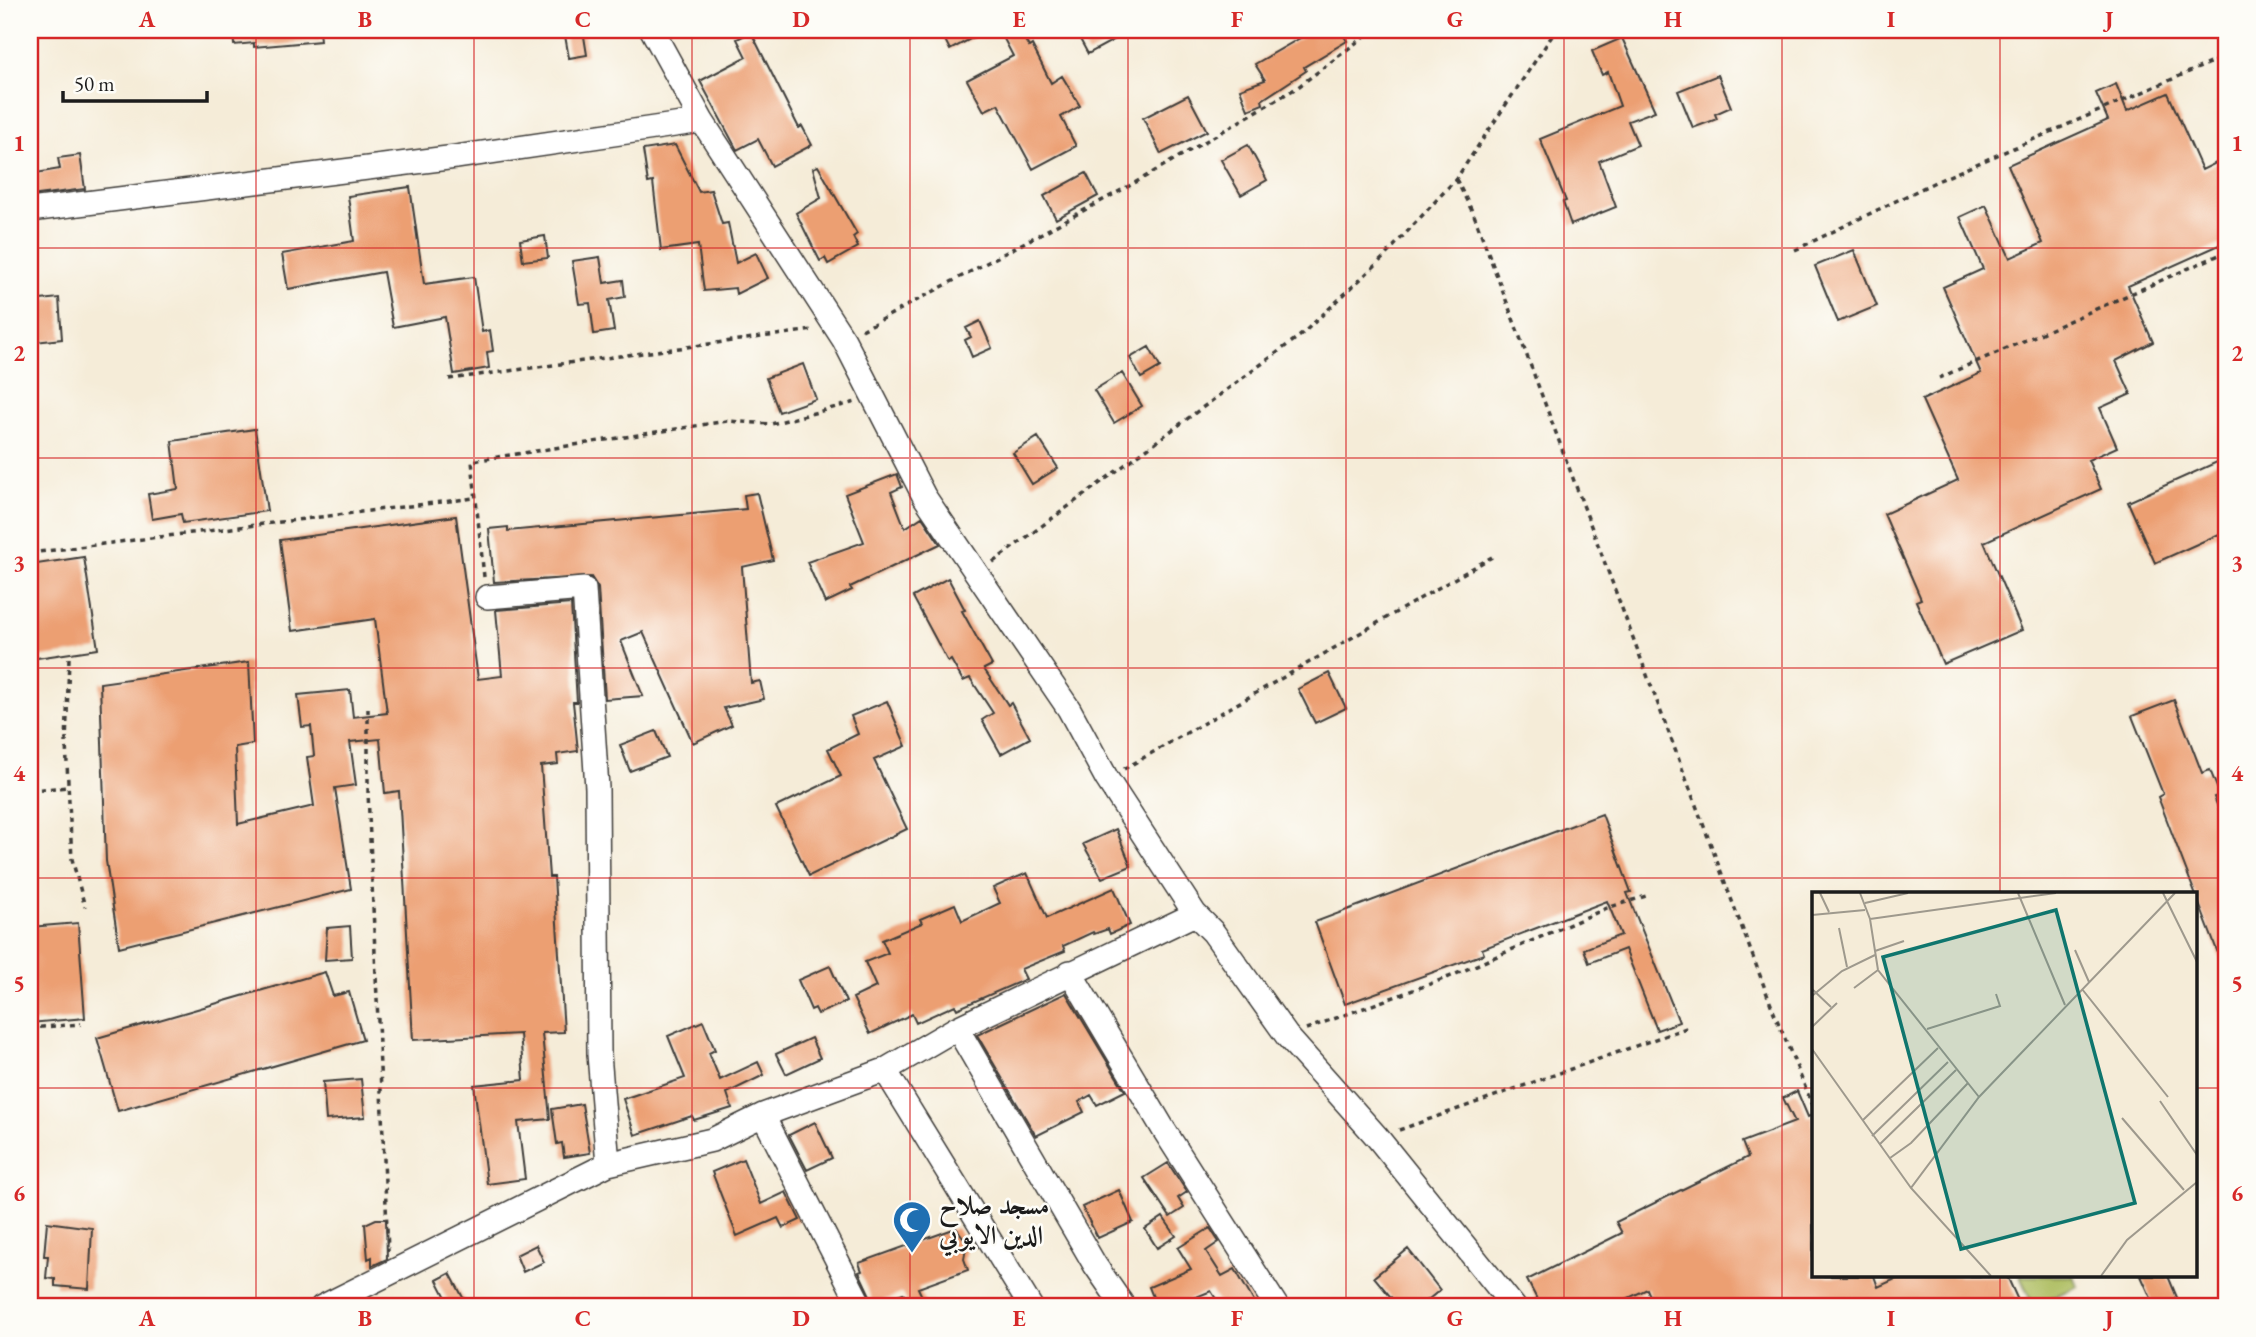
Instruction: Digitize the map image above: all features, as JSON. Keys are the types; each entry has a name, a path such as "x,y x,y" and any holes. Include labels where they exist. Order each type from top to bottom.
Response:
{"street":[{"path":"652,30 702,121 844,340 871,398 924,496 1069,709 1107,779 1195,914 1213,932 1287,1036 1377,1137 1514,1307"},
{"path":"30,210 456,157 702,121"},
{"path":"486,597 584,589 597,788 599,1054 608,1164"},
{"path":"323,1307 608,1164 712,1140 763,1115 885,1070 957,1028 1195,914"},
{"path":"1070,972 1164,1130 1277,1307"},
{"path":"957,1028 1095,1265 1124,1307"},
{"path":"885,1070 1031,1307"},
{"path":"763,1115 861,1307"}],"path":[{"path":"449,379 810,329 844,340 1131,185 1298,87 1373,30"},
{"path":"977,574 1301,335 1382,259 1456,179 1556,30"},
{"path":"1795,250 1935,182 2226,56"},
{"path":"1456,179 1474,215 1773,1010 1812,1103"},
{"path":"1939,379 2226,252"},
{"path":"486,597 472,461 727,421 771,424 871,398"},
{"path":"30,553 474,498"},
{"path":"1107,779 1492,557"},
{"path":"69,658 66,744 72,859 85,907"},
{"path":"368,708 368,792 390,1275"},
{"path":"30,790 68,787"},
{"path":"1287,1036 1449,977 1607,908 1646,896"},
{"path":"30,1028 81,1024"},
{"path":"1377,1137 1689,1027"}],"green space":[{"path":"2021,1278 2074,1278 2078,1286 2033,1306"}],"building":[{"path":"233,30 319,30 320,41 254,47 254,43 234,45"},
{"path":"564,30 583,30 587,55 569,58"},
{"path":"940,30 987,30 950,50"},
{"path":"1019,30 1029,47 1032,45 1051,83 1062,76 1080,106 1061,117 1076,146 1033,169 998,104 984,111 967,80 1013,56 1003,37"},
{"path":"1075,30 1132,30 1088,54"},
{"path":"1314,30 1340,30 1347,41 1304,67 1306,71 1262,100 1263,104 1248,110 1240,89 1265,80 1255,64"},
{"path":"751,32 799,128 802,126 812,145 772,166 758,139 737,150 700,81 746,57 737,39"},
{"path":"1622,38 1655,111 1628,121 1638,145 1599,161 1616,207 1571,225 1563,202 1566,201 1540,139 1620,106 1608,72 1602,75 1592,51"},
{"path":"1718,75 1731,107 1715,114 1717,119 1693,128 1678,91"},
{"path":"2116,84 2127,111 2168,93 2202,170 2226,158 2226,242 2128,286 2153,342 2116,361 2131,394 2100,408 2117,447 2088,460 2101,489 1984,542 2022,630 1943,664 1916,601 1921,599 1884,514 1958,480 1922,400 1981,373 1943,287 1983,269 1960,217 1986,205 2010,258 2043,243 2008,165 2108,120 2096,93"},
{"path":"1188,95 1207,131 1161,154 1143,118"},
{"path":"675,145 699,192 711,190 722,224 728,223 736,263 756,253 768,278 736,294 735,288 704,291 698,245 661,250 653,182 648,183 643,150"},
{"path":"1248,145 1267,180 1241,195 1221,160"},
{"path":"80,155 85,189 30,196 30,174 60,169 58,158"},
{"path":"818,166 857,234 853,237 858,247 828,264 825,258 820,261 796,213 821,198 813,168"},
{"path":"1086,173 1098,196 1056,219 1044,196"},
{"path":"410,187 424,284 474,277 482,332 490,330 493,351 487,352 489,368 454,374 445,317 393,327 383,272 288,289 282,254 354,241 348,196"},
{"path":"545,236 548,258 523,261 520,240"},
{"path":"1854,250 1877,306 1838,322 1815,266"},
{"path":"600,257 604,283 623,280 625,297 609,300 614,331 594,334 590,303 579,304 572,261"},
{"path":"59,298 62,339 35,342 31,301"},
{"path":"980,321 992,348 972,357 965,340 971,337 966,328"},
{"path":"1149,347 1160,367 1141,378 1130,358"},
{"path":"803,364 816,399 779,412 766,378"},
{"path":"1122,373 1142,406 1114,423 1094,390"},
{"path":"255,429 267,511 183,523 181,514 152,519 148,494 178,489 172,441"},
{"path":"1038,437 1058,468 1032,484 1013,453"},
{"path":"2226,458 2226,531 2155,563 2128,502"},
{"path":"897,474 902,487 891,492 905,528 922,517 940,544 850,587 852,590 825,603 807,562 864,542 845,494"},
{"path":"757,493 773,560 742,567 751,683 760,681 764,699 724,708 732,725 693,743 643,632 621,641 643,696 605,699 598,588 591,577 494,582 489,529 508,527 508,531 746,509 744,495"},
{"path":"456,516 478,679 502,676 496,610 571,604 577,702 573,702 578,751 557,754 558,764 541,766 549,877 554,877 564,1032 542,1033 550,1119 518,1122 525,1179 487,1184 474,1085 524,1080 520,1034 413,1040 399,791 385,793 380,739 350,742 356,785 335,788 351,889 119,947 106,861 100,683 249,662 253,744 235,747 238,824 314,806 307,757 314,756 311,726 302,727 298,695 350,690 353,717 387,713 375,619 292,631 280,540"},
{"path":"84,557 98,649 30,659 30,565"},
{"path":"948,578 965,610 962,611 992,665 984,669 1008,705 1011,703 1030,738 1001,754 982,720 993,713 970,678 963,681 951,660 948,662 913,597"},
{"path":"1329,673 1346,708 1315,723 1298,689"},
{"path":"2174,700 2202,773 2210,770 2220,795 2214,797 2226,828 2226,974 2158,797 2163,794 2132,716"},
{"path":"887,701 906,746 874,760 907,829 809,876 776,807 841,776 828,749 858,734 851,716"},
{"path":"656,731 667,757 630,771 620,745"},
{"path":"1602,814 1631,892 1627,893 1679,1022 1657,1030 1625,949 1589,963 1584,949 1621,935 1607,901 1482,949 1484,954 1345,1004 1315,922"},
{"path":"1116,829 1131,866 1102,878 1083,844"},
{"path":"1027,873 1047,918 1114,888 1130,925 1110,934 1108,929 1094,934 1093,932 1063,946 1065,951 1021,969 1026,979 957,1009 955,1005 916,1023 912,1014 870,1034 853,998 876,987 865,962 888,953 882,940 922,923 920,919 955,904 962,921 1000,903 993,888"},
{"path":"78,923 85,1018 30,1023 30,927"},
{"path":"350,926 352,958 325,960 327,928"},
{"path":"830,966 846,1002 818,1014 815,1008 811,1010 798,980"},
{"path":"325,972 333,996 349,992 363,1040 118,1111 97,1038"},
{"path":"1066,993 1125,1091 1097,1105 1091,1095 1079,1102 1084,1112 1036,1136 977,1035"},
{"path":"703,1021 715,1050 709,1053 720,1080 758,1062 764,1075 727,1093 732,1108 694,1120 692,1116 635,1135 623,1099 685,1078 668,1036"},
{"path":"811,1038 820,1058 786,1074 776,1054"},
{"path":"361,1079 365,1117 326,1120 323,1082"},
{"path":"1797,1091 1808,1117 1812,1115 1812,1278 1875,1278 1878,1287 1898,1278 2008,1278 2021,1307 1802,1307 1799,1300 1783,1307 1655,1307 1647,1289 1610,1307 1541,1307 1527,1280 1622,1233 1616,1222 1748,1157 1742,1142 1795,1122 1783,1098"},
{"path":"582,1104 590,1153 564,1157 562,1143 557,1144 552,1109"},
{"path":"815,1122 832,1158 807,1170 789,1135"},
{"path":"743,1159 761,1204 786,1192 800,1220 783,1228 778,1218 737,1236 712,1172"},
{"path":"1168,1163 1187,1192 1178,1198 1184,1208 1170,1217 1144,1178"},
{"path":"1119,1190 1133,1222 1098,1238 1082,1207"},
{"path":"1163,1217 1176,1236 1157,1248 1145,1229"},
{"path":"376,1219 386,1219 387,1259 372,1266 372,1257 368,1259 365,1224"},
{"path":"47,1222 92,1228 89,1289 55,1286 55,1279 46,1278 48,1256 44,1256"},
{"path":"956,1228 967,1242 964,1259 968,1270 918,1288 927,1307 909,1307 903,1293 874,1304 859,1272 862,1271 859,1263"},
{"path":"1210,1228 1219,1242 1206,1251 1222,1276 1235,1269 1257,1307 1221,1307 1211,1291 1172,1307 1157,1307 1149,1287 1191,1269 1178,1248"},
{"path":"536,1245 544,1262 523,1272 516,1255"},
{"path":"1408,1249 1440,1290 1419,1307 1399,1307 1374,1277"},
{"path":"450,1273 468,1307 451,1307 437,1280"},
{"path":"2142,1278 2169,1278 2181,1307 2155,1307"}],"place":[{"name":"مسجد صلاح الدين الايوبي","path":"912,1254"}]}
